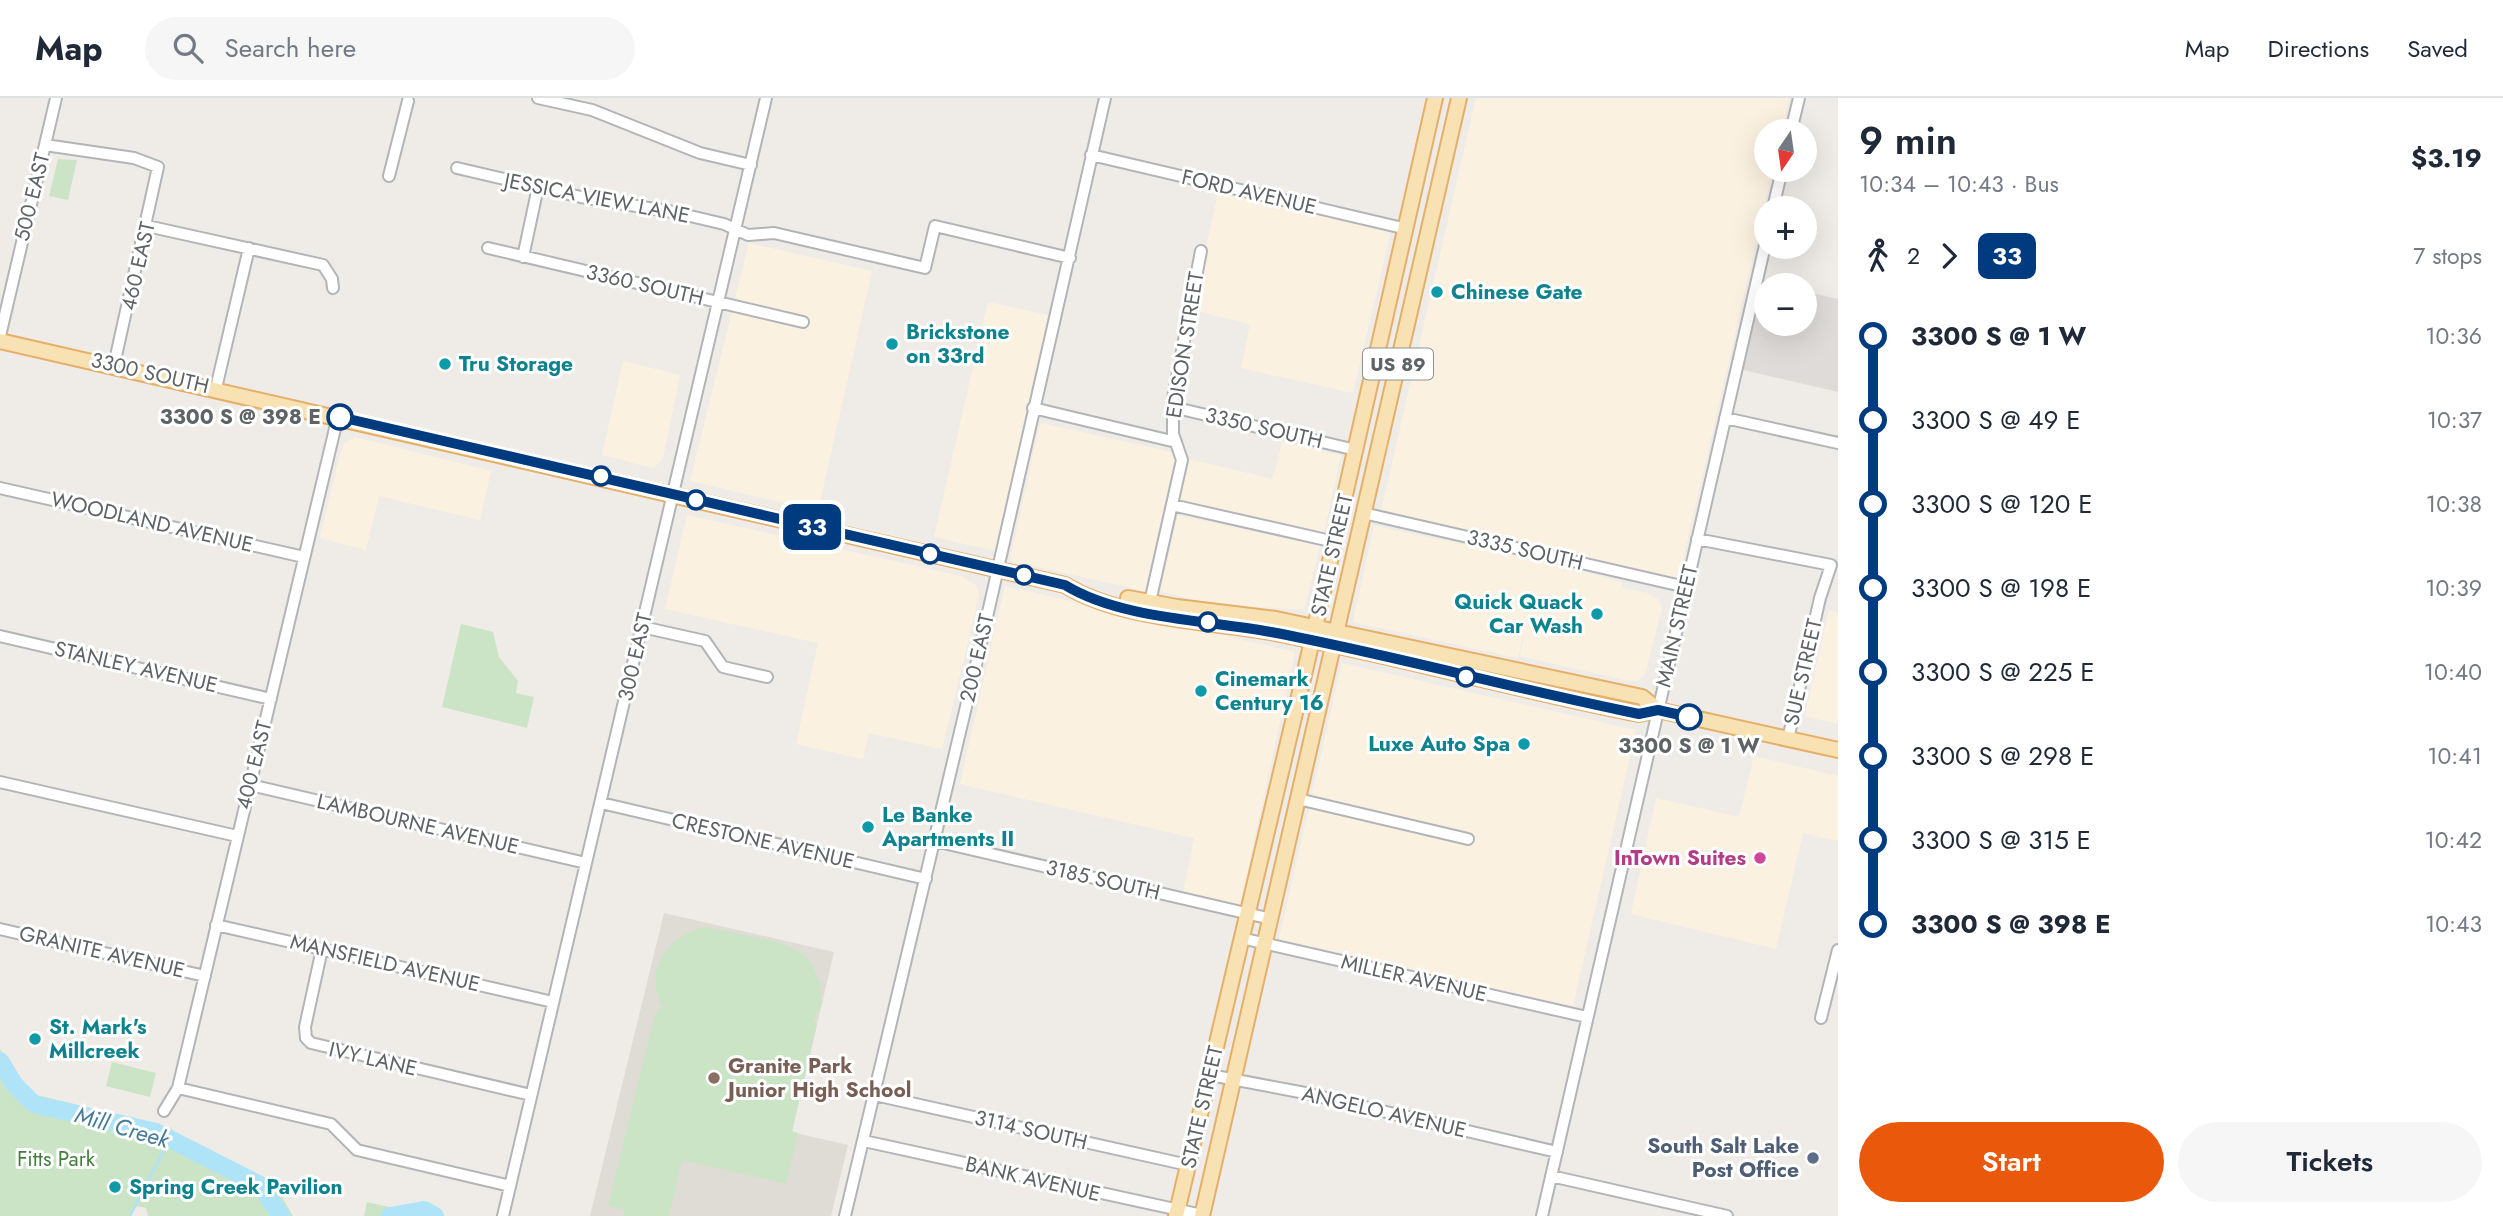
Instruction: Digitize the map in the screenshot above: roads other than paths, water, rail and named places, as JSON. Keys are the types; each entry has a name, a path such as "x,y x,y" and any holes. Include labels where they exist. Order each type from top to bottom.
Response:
{"main road":[{"name":"STATE STREET","path":"1177,1213 1335,542 1435,98"},
{"name":"STATE STREET","path":"1202,1215 1459,98"},
{"name":"3300 SOUTH","path":"0,339 1065,585 1084,597 1146,612 1312,641 1614,709 1639,714 1658,710 1838,750"},
{"name":"3300 SOUTH","path":"1075,591 1085,589 1150,603 1336,630 1643,697 1658,710"}],"street":[{"name":"500 EAST","path":"0,339 56,98"},
{"path":"538,98 592,110 700,153 751,165"},
{"name":"300 EAST","path":"503,1216 766,98"},
{"name":"200 EAST","path":"846,1216 998,570 1105,98"},
{"path":"1794,119 1798,98"},
{"path":"388,176 405,99"},
{"name":"460 EAST","path":"45,145 134,158 158,167 114,365"},
{"name":"FORD AVENUE","path":"1091,155 1407,229"},
{"name":"JESSICA VIEW LANE","path":"457,168 588,199 637,204 736,228 748,235 774,233 926,268 935,226 1070,258"},
{"path":"523,257 538,187"},
{"path":"147,226 323,265 332,279 333,288"},
{"path":"216,388 249,248"},
{"name":"3360 SOUTH","path":"488,248 803,322"},
{"name":"EDISON STREET","path":"1150,603 1182,460 1173,434 1172,407 1201,251"},
{"name":"MAIN STREET","path":"1542,1216 1762,259"},
{"name":"3350 SOUTH","path":"1172,407 1356,450"},
{"path":"1033,408 1176,442"},
{"name":"400 EAST","path":"164,1111 178,1088 338,416"},
{"path":"1725,418 1838,443"},
{"name":"WOODLAND AVENUE","path":"0,488 304,557"},
{"path":"1172,505 1335,542"},
{"name":"3335 SOUTH","path":"1363,513 1686,587"},
{"name":"SUE STREET","path":"1697,538 1831,565 1820,598 1788,739"},
{"path":"642,626 705,641 723,667 767,677"},
{"name":"STANLEY AVENUE","path":"0,636 271,699"},
{"path":"0,782 237,836"},
{"name":"LAMBOURNE AVENUE","path":"250,785 586,863"},
{"path":"1298,799 1468,839"},
{"name":"CRESTONE AVENUE","path":"601,803 926,879"},
{"name":"3185 SOUTH","path":"935,841 1271,919"},
{"name":"MANSFIELD AVENUE","path":"216,925 553,1002"},
{"name":"GRANITE AVENUE","path":"0,929 205,976"},
{"name":"MILLER AVENUE","path":"1241,938 1587,1017"},
{"name":"IVY LANE","path":"322,949 305,1027 306,1038 311,1043 531,1095"},
{"path":"1821,1018 1838,950"},
{"name":"ANGELO AVENUE","path":"1210,1075 1305,1093 1557,1152"},
{"path":"178,1088 331,1124 357,1150 510,1186"},
{"name":"3114 SOUTH","path":"875,1095 1188,1165"},
{"name":"BANK AVENUE","path":"864,1141 1177,1213 1202,1215"},
{"path":"1551,1176 1727,1216"}],"waterway":[{"name":"Mill Creek","path":"0,1061 14,1084 34,1104 156,1132 260,1185 281,1216"},
{"path":"130,1216 170,1139"},
{"name":"Mill Creek","path":"390,1216 424,1210 435,1216"}],"place":[{"name":"Chinese Gate","path":"1437,292"},
{"name":"Brickstone on 33rd","path":"892,344"},
{"name":"Tru Storage","path":"445,364"},
{"name":"3300 S @ 398 E","path":"340,417"},
{"name":"Quick Quack Car Wash","path":"1597,614"},
{"name":"Cinemark Century 16","path":"1201,691"},
{"name":"3300 S @ 1 W","path":"1689,717"},
{"name":"Luxe Auto Spa","path":"1524,744"},
{"name":"Le Banke Apartments II","path":"868,827"},
{"name":"InTown Suites","path":"1760,858"},
{"name":"St. Mark's Millcreek","path":"35,1039"},
{"name":"Granite Park Junior High School","path":"714,1078"},
{"name":"South Salt Lake Post Office","path":"1813,1158"},
{"name":"Spring Creek Pavilion","path":"115,1187"}],"park label":[{"name":"Fitts Park","path":"56,1159"}]}
